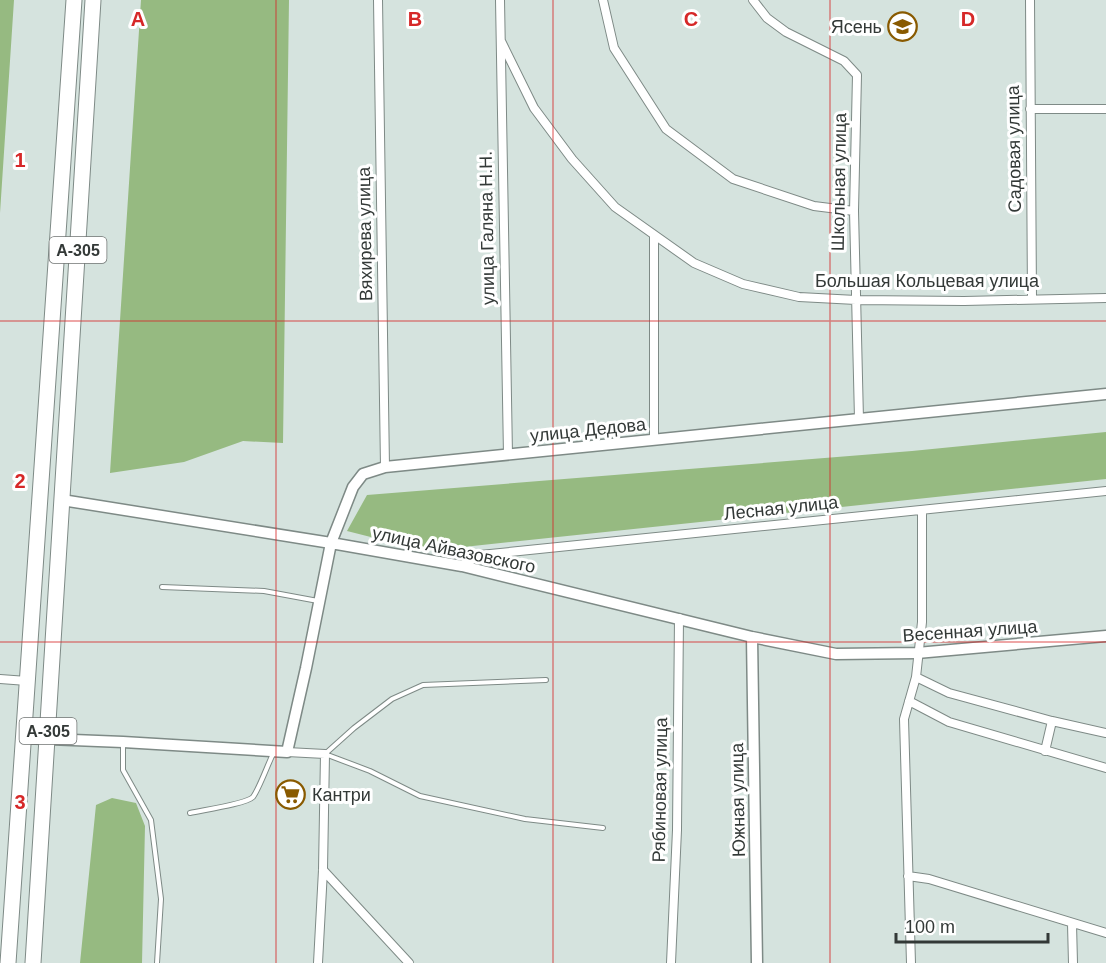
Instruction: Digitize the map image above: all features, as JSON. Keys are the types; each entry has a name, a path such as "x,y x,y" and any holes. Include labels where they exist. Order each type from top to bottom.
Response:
{"highway":[{"name":"А-305","path":"8,963 74,0"},
{"name":"А-305","path":"33,963 93,0"}],"street":[{"name":"Вяхирева улица","path":"378,0 385,468"},
{"name":"улица Галяна Н.Н.","path":"500,0 507,455"},
{"path":"603,0 614,48 666,129 733,179 814,206 854,211"},
{"name":"Школьная улица","path":"753,0 767,18 786,32 844,61 857,75 854,211 859,419"},
{"name":"Садовая улица","path":"1030,0 1032,299"},
{"name":"Большая Кольцевая улица","path":"501,41 534,108 572,159 615,207 694,263 743,284 799,297 856,300 964,301 1106,298"},
{"path":"1030,109 1106,109"},
{"path":"654,236 654,439"},
{"name":"улица Дедова","path":"287,752 332,543 353,487 363,474 385,468 654,439 1106,394"},
{"name":"Лесная улица","path":"462,566 480,555 1106,491"},
{"name":"улица Айвазовского","path":"62,500 462,566 752,637 836,654"},
{"path":"911,963 904,719 916,677 922,622 922,511"},
{"name":"Рябиновая улица","path":"671,963 677,830 679,618"},
{"name":"Весенная улица","path":"836,654 917,653 1106,636"},
{"name":"Южная улица","path":"752,637 757,963"},
{"path":"916,677 949,693 1106,733"},
{"path":"0,679 27,681"},
{"path":"909,701 949,722 1106,768"},
{"path":"1045,751 1052,721"},
{"path":"23,738 325,754 323,870 318,963"},
{"path":"323,870 409,963"},
{"path":"908,876 929,879 1106,933"},
{"path":"1072,924 1073,963"}],"lane":[{"path":"162,587 264,591 319,602"},
{"path":"546,680 423,685 392,699 325,754 370,771 420,795 525,819 603,828"},
{"path":"123,742 123,770 151,820 161,899 157,963"},
{"path":"190,813 220,806 243,804 253,796 275,751"}],"green space":[{"path":"0,0 14,0 0,213"},
{"path":"141,0 289,0 283,443 243,441 184,462 110,473"},
{"path":"1106,432 1106,479 426,551 347,531 367,495 912,451"},
{"path":"112,798 136,803 145,826 142,963 80,963 96,805"}],"place":[{"name":"Ясень","path":"903,27"},
{"name":"Кантри","path":"291,795"}]}
